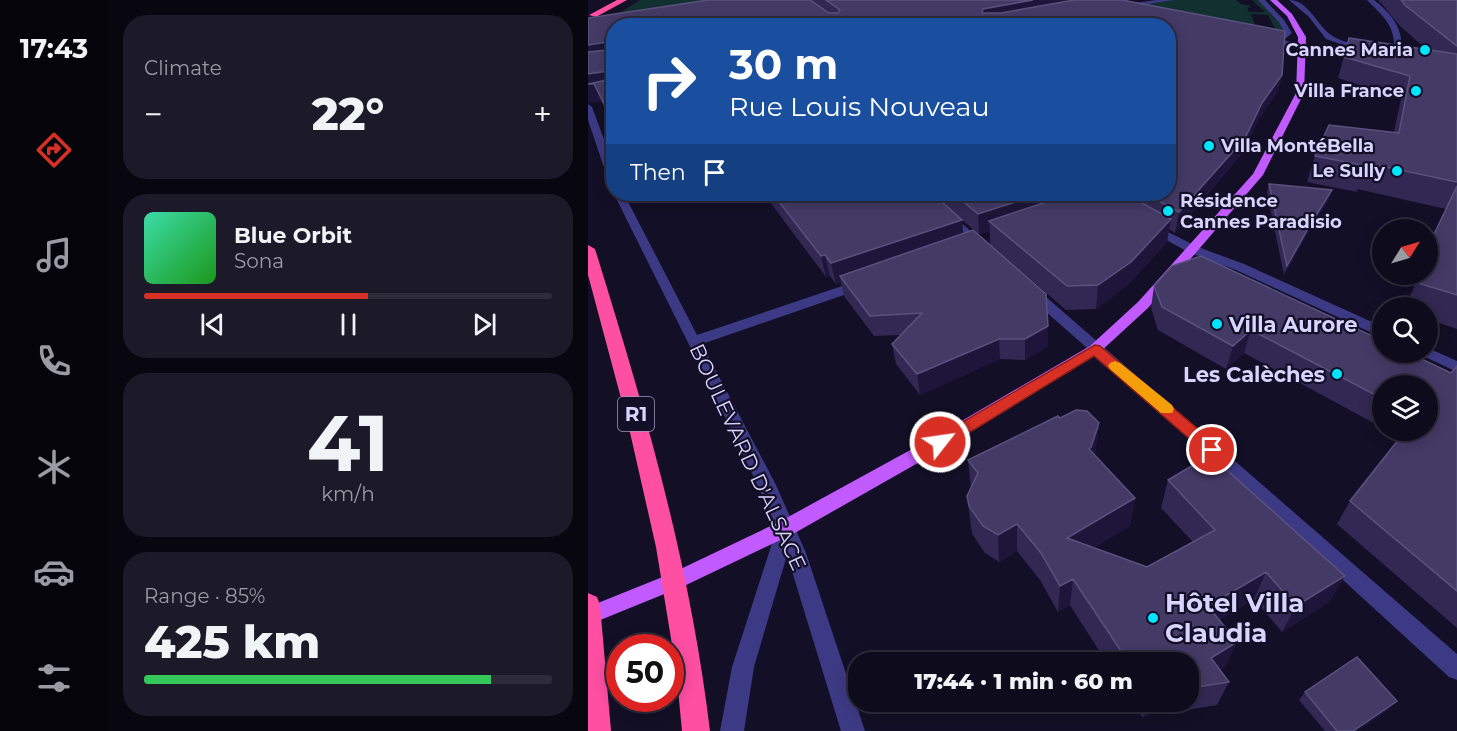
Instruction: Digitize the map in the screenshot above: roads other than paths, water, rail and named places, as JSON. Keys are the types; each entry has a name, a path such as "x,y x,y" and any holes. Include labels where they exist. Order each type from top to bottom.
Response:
{"highway":[{"path":"593,15 623,0"},
{"name":"R1","path":"588,249 646,449 677,580"},
{"path":"677,580 691,675 696,731"},
{"path":"588,614 597,731"}],"main road":[{"path":"588,614 677,580 786,528 940,442 1095,349 1143,305 1258,175 1300,93 1302,37 1295,23 1274,0"}],"street":[{"path":"1151,0 1120,7 1146,14 1132,9 1131,5 1171,0"},
{"path":"1261,0 1281,21 1288,33 1278,38 1259,36 1397,63"},
{"path":"1292,0 1311,16 1329,37 1366,51"},
{"path":"1370,0 1388,16 1400,39 1398,52 1393,55 1375,52"},
{"path":"588,107 606,159"},
{"name":"BOULEVARD D'ALSACE","path":"622,201 695,341 786,528 816,610 853,731"},
{"path":"932,201 983,242 994,258"},
{"path":"1144,222 1194,250 1240,267 1372,328"},
{"path":"959,250 983,242"},
{"path":"695,341 880,278"},
{"path":"1026,286 1457,669"},
{"path":"1438,358 1457,367"},
{"path":"732,731 743,666 786,528"}],"place":[{"name":"Cannes Maria","path":"1425,50"},
{"name":"Villa France","path":"1416,91"},
{"name":"Villa MontéBella","path":"1209,146"},
{"name":"Le Sully","path":"1397,171"},
{"name":"Résidence Cannes Paradisio","path":"1168,211"},
{"name":"Villa Aurore","path":"1217,324"},
{"name":"Les Calèches","path":"1337,374"},
{"name":"Hôtel Villa Claudia","path":"1153,618"}]}
